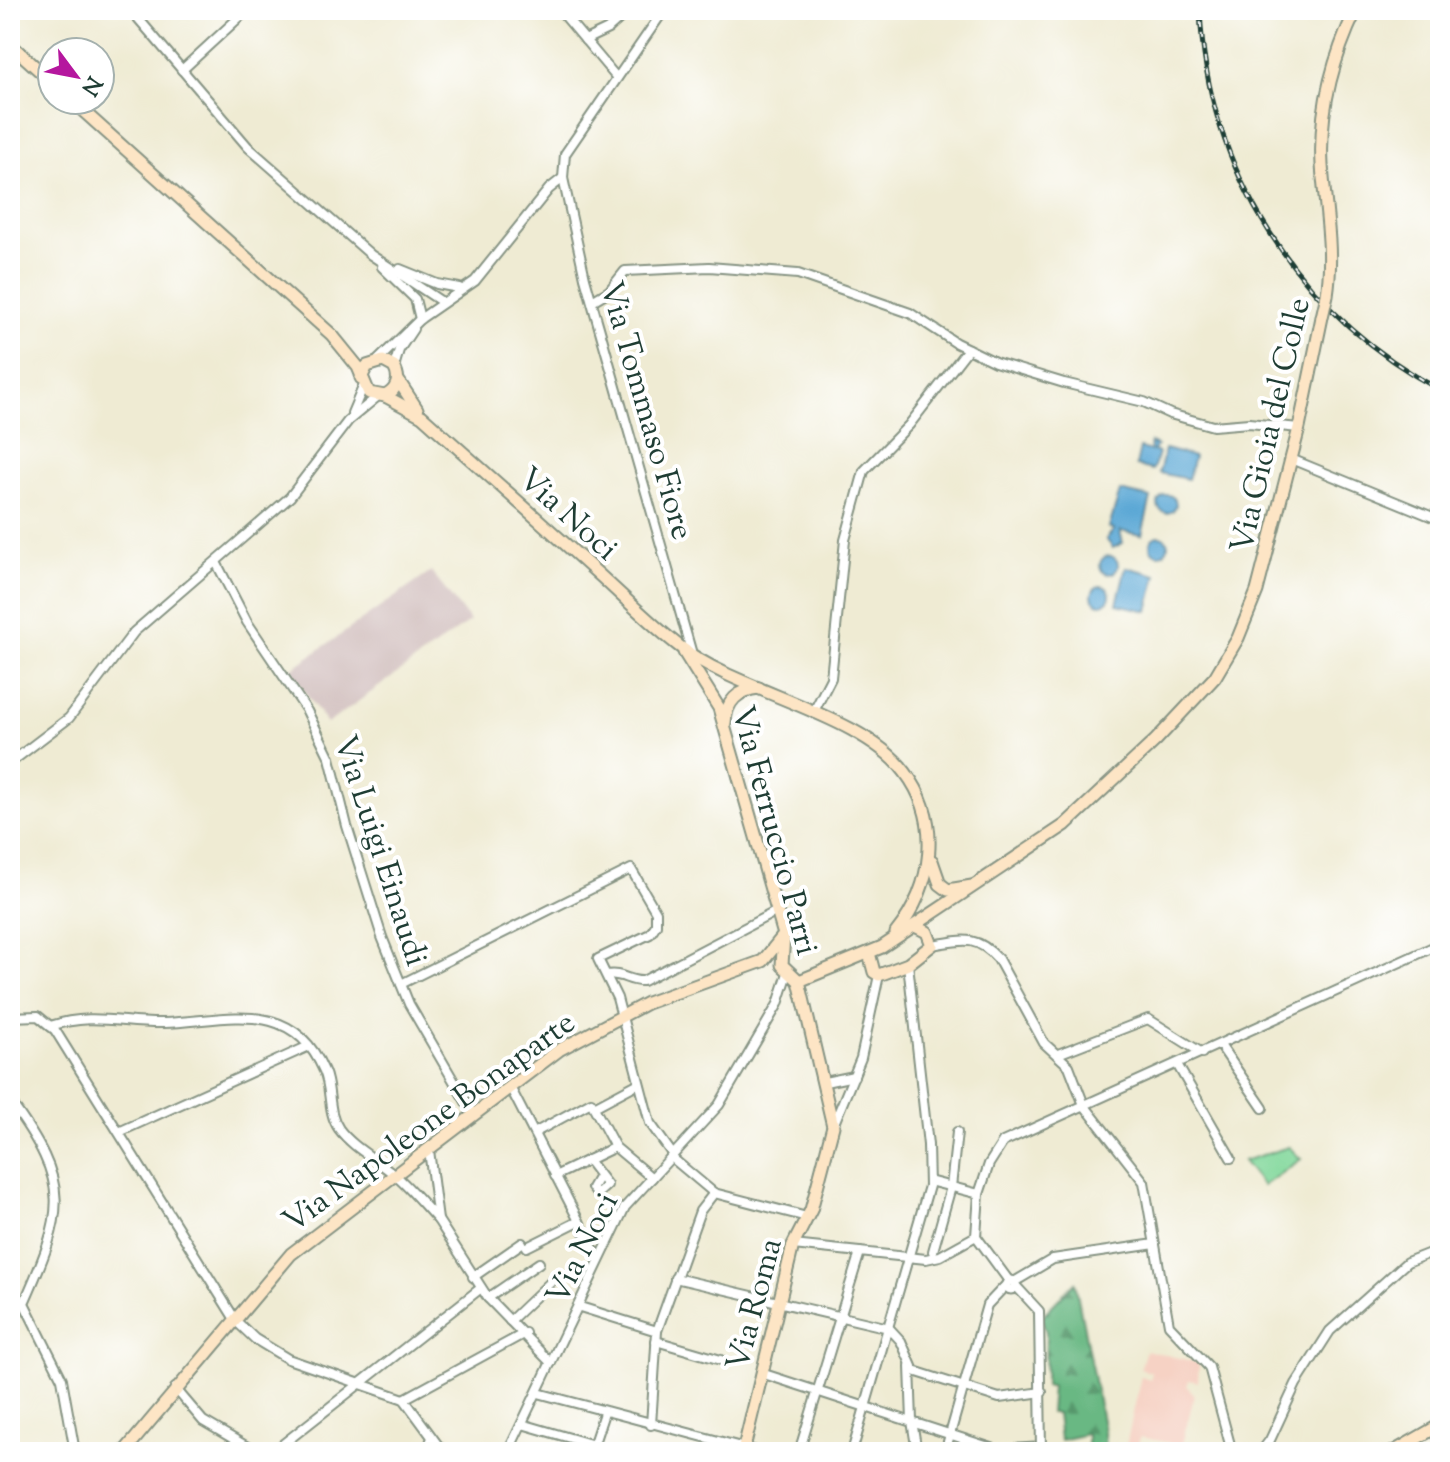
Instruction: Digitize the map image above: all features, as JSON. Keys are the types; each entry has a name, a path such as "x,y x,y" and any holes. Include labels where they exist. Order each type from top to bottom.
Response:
{"main road":[{"name":"Via Gioia del Colle","path":"984,882 1065,825 1156,740 1215,677 1238,638 1257,591 1299,428 1327,295 1330,258 1323,124 1333,70 1356,10"},
{"path":"10,44 36,68"},
{"path":"89,116 332,335 351,356 362,382 381,397 396,388 398,380 394,367 376,361 332,335"},
{"path":"362,382 364,369 376,361"},
{"name":"Via Noci","path":"398,380 422,416 686,651 887,752 905,771 920,795 928,826 930,854 920,897 889,943"},
{"name":"Via Noci","path":"381,397 422,416"},
{"name":"Via Ferruccio Parri","path":"686,651 713,697 725,728 784,935 786,970 799,981"},
{"path":"725,728 725,715 732,700 740,692 759,688"},
{"path":"930,854 934,874 948,890 984,882"},
{"path":"833,1126 799,981 889,943 984,882"},
{"path":"869,953 874,972 879,975 908,964 932,945 927,932 915,926"},
{"path":"784,935 763,961 786,970"},
{"name":"Via Napoleone Bonaparte","path":"124,1452 291,1254 473,1114 559,1050 620,1017 647,1003 763,961"},
{"name":"Via Roma","path":"743,1450 793,1245 807,1217 833,1126"},
{"path":"1393,1452 1439,1428"}],"street":[{"path":"131,10 248,147 371,255 415,299 420,319 399,350 394,367"},
{"path":"182,70 247,10"},
{"path":"560,10 617,78"},
{"path":"585,40 608,29 629,10"},
{"path":"376,361 420,319 459,288 475,281 549,189 563,178 565,154 664,10"},
{"name":"Via Tommaso Fiore","path":"563,178 592,301 686,651"},
{"path":"371,255 422,279 459,288"},
{"path":"371,255 442,302"},
{"path":"592,301 609,291 625,271 709,267 798,274 910,313 995,362 1144,402 1191,421 1213,426 1249,423 1299,428"},
{"path":"813,713 831,678 845,540 864,471 909,425 968,349"},
{"path":"348,421 362,382"},
{"path":"10,763 69,718 134,632 290,497 348,421 381,397"},
{"path":"1291,459 1440,520"},
{"name":"Via Luigi Einaudi","path":"216,562 247,622 307,711 330,758 347,826 401,984 473,1114"},
{"path":"401,984 631,869 656,912 656,925 650,934 598,959 607,975 650,1123 672,1156 714,1193 807,1217"},
{"path":"607,975 618,974 633,982 643,981 777,911"},
{"path":"932,945 959,940 978,941 987,947 1044,1043 1069,1066 1084,1105 1144,1182 1169,1325 1209,1367 1232,1452"},
{"path":"761,1373 998,1450 1041,1449 1039,1311 1011,1283 976,1236 979,1194 989,1164 1003,1142 1440,944"},
{"path":"852,1452 929,1181 928,1145 908,964"},
{"name":"Via Noci","path":"778,1004 786,970"},
{"path":"833,1126 861,1058 879,975"},
{"name":"Via Noci","path":"508,1452 580,1307 625,1207 719,1105 778,1004 799,981"},
{"path":"50,1026 91,1016 148,1023 240,1015 283,1026 309,1046 325,1073 339,1129 396,1176 438,1220 488,1298 551,1363"},
{"path":"10,1017 38,1016 50,1026 236,1321 255,1339 288,1359 404,1399 443,1452"},
{"path":"1058,1054 1148,1019 1202,1053"},
{"path":"1220,1045 1263,1108"},
{"path":"119,1132 309,1046"},
{"path":"1177,1064 1231,1158"},
{"path":"825,1082 854,1076"},
{"path":"534,1133 639,1083"},
{"path":"510,1087 599,1260"},
{"path":"10,1101 45,1159 59,1193 53,1230 24,1303 62,1379 75,1452"},
{"path":"592,1104 615,1147 652,1178"},
{"path":"933,1251 951,1187 957,1132"},
{"path":"555,1176 615,1147"},
{"path":"429,1150 438,1220"},
{"path":"588,1160 599,1176"},
{"path":"929,1181 979,1194"},
{"path":"651,1425 656,1336 700,1211 714,1193"},
{"path":"473,1277 525,1245 579,1221"},
{"path":"793,1245 926,1259 940,1256 976,1236"},
{"path":"945,1452 987,1305 1011,1283 1053,1259 1155,1244"},
{"path":"1261,1452 1270,1440 1296,1384 1330,1331 1407,1262 1440,1249"},
{"path":"799,1452 860,1252"},
{"path":"488,1298 539,1263"},
{"path":"510,1321 556,1277"},
{"path":"675,1278 889,1328 901,1341 910,1366 912,1421 917,1452"},
{"path":"273,1452 481,1288"},
{"path":"580,1307 721,1360"},
{"path":"404,1399 525,1333"},
{"path":"910,1366 914,1371 999,1398 1042,1392"},
{"path":"175,1388 203,1421 256,1452"},
{"path":"538,1393 743,1450 760,1452"},
{"path":"522,1424 592,1449 604,1413"},
{"path":"426,1452 432,1438"}],"shaded area":[{"path":"431,572 470,621 327,724 290,670"},
{"path":"1146,1350 1199,1363 1198,1382 1189,1380 1187,1386 1194,1396 1180,1452 1168,1452 1170,1443 1140,1437 1137,1449 1126,1446 1141,1376 1150,1379 1152,1373 1140,1369"}],"green space":[{"path":"1289,1147 1301,1159 1263,1186 1243,1161"},
{"path":"1075,1282 1104,1431 1105,1452 1087,1452 1087,1434 1060,1440 1057,1413 1050,1413 1052,1386 1045,1386 1046,1332 1041,1317"}],"water":[{"path":"1150,443 1157,446 1153,451 1158,453 1153,470 1136,466 1140,448 1151,451"},
{"path":"1165,449 1194,457 1188,479 1159,473"},
{"path":"1120,491 1151,498 1142,535 1120,531 1123,543 1113,548 1106,539 1114,530 1109,528"},
{"path":"1163,495 1171,495 1176,504 1174,511 1163,513 1158,508 1158,500"},
{"path":"1159,536 1168,545 1159,554 1150,545"},
{"path":"1109,556 1118,565 1109,574 1100,565"},
{"path":"1126,567 1157,575 1148,611 1117,604"},
{"path":"1101,586 1110,595 1101,604 1092,595"}],"railway":[{"path":"1200,10 1206,69 1220,127 1242,181 1269,232 1304,279 1344,321 1389,358 1440,390"}]}
